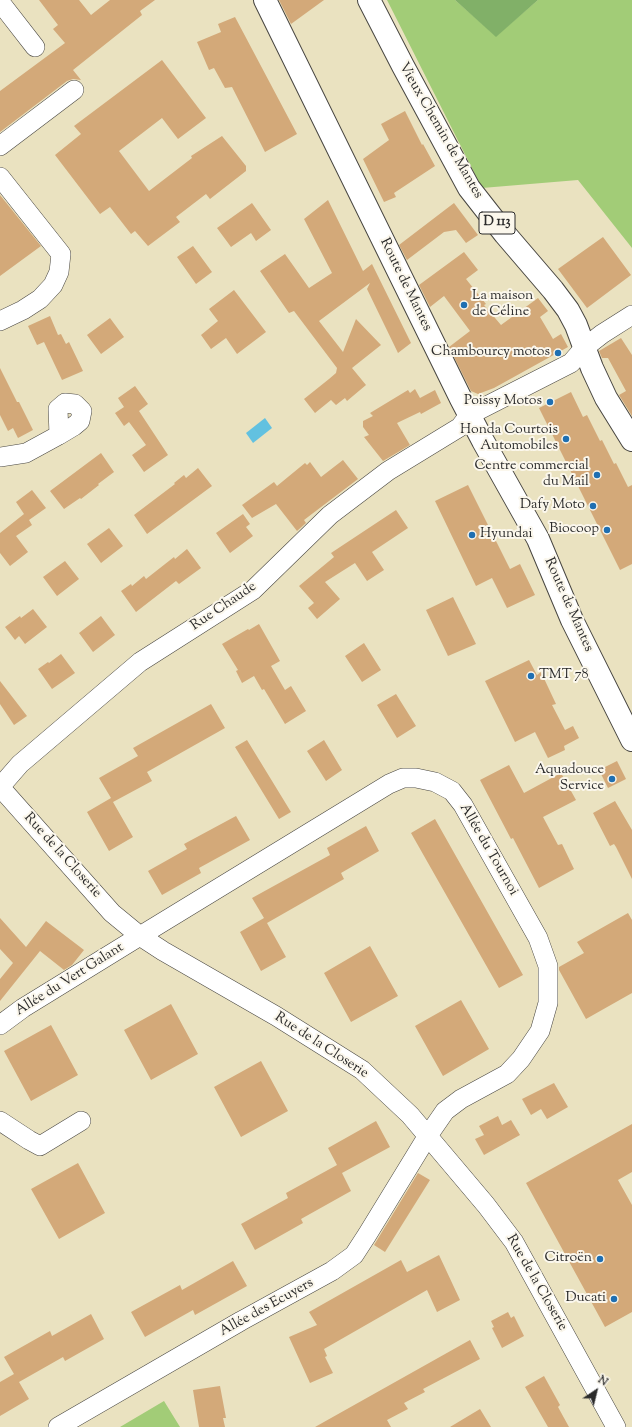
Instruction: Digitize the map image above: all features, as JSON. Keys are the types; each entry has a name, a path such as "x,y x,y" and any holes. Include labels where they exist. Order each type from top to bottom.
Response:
{"main road":[{"name":"Route de Mantes","path":"265,0 483,441 538,539 572,620 632,740"},
{"name":"Vieux Chemin de Mantes","path":"369,0 403,66 470,188 505,234 553,290 568,310 576,325 584,348 606,398 632,440"}],"street":[{"path":"0,2 35,47"},
{"path":"0,146 74,90"},
{"path":"0,177 61,254 59,272 53,285 40,299 23,310 0,321"},
{"name":"Rue Chaude","path":"0,787 20,764 140,662 253,590 330,515 388,471 460,427 470,415 571,362 584,348 602,334 632,315"},
{"path":"0,457 26,453 59,435"},
{"name":"Allée du Tournoi","path":"140,936 388,784 403,778 416,778 435,782 452,791 463,805 538,938 548,966 548,1003 540,1031 512,1069 507,1074 461,1099 445,1111 427,1137"},
{"name":"Rue de la Closerie","path":"0,787 112,913 140,936 163,951 276,1016 362,1070 410,1115 427,1137 486,1205 514,1242 616,1427"},
{"name":"Allée du Vert Galant","path":"0,1025 23,1008 140,936"},
{"path":"0,1121 40,1146 81,1121"},
{"name":"Allée des Ecuyers","path":"58,1427 332,1271 354,1255 427,1137"}],"green space":[{"path":"387,0 455,0 496,36 538,0 632,0 632,248 578,180 482,188"},
{"path":"455,0 538,0 496,37"},
{"path":"164,1401 180,1427 120,1427"}],"water":[{"path":"265,418 272,428 253,443 246,433"}],"building":[{"path":"39,0 79,0 91,15 110,0 155,0 140,11 142,15 73,70 81,80 73,79 67,81 0,132 0,91 65,43 53,29 58,25"},
{"path":"279,0 324,0 291,24"},
{"path":"235,17 297,134 265,152 232,87 225,88 214,68 209,70 197,42 221,32 218,24"},
{"path":"162,60 206,118 178,139 162,118 119,151 149,191 192,158 191,156 222,136 246,166 246,171 210,199 206,194 176,217 180,222 148,246 135,231 131,234 110,207 100,214 55,155 81,134 74,126"},
{"path":"405,111 422,145 423,144 435,166 394,193 396,197 384,202 363,159 389,140 381,124"},
{"path":"0,195 41,246 0,276"},
{"path":"328,200 363,271 372,264 411,343 398,353 367,289 370,283 319,321 343,352 356,319 381,345 352,368 366,385 347,401 345,398 336,405 331,400 315,413 304,399 336,373 337,368 294,311 289,313 260,271 285,254 309,288 332,273 304,219"},
{"path":"252,203 271,230 256,241 251,233 231,247 217,228"},
{"path":"454,203 478,235 466,243 456,230 444,232 407,260 399,245"},
{"path":"603,237 631,275 587,308 558,269"},
{"path":"193,246 212,272 196,284 177,257"},
{"path":"464,252 478,270 466,279 486,304 484,305 501,325 538,298 548,311 540,317 553,339 561,334 568,347 494,388 478,394 471,391 449,347 470,331 444,296 430,307 419,285"},
{"path":"234,290 266,332 237,354 226,338 211,349 201,335 218,321 209,309"},
{"path":"50,316 58,335 61,334 66,344 69,342 83,371 62,380 44,342 37,345 28,326"},
{"path":"110,318 124,337 101,354 87,335"},
{"path":"621,338 632,355 632,416 619,395 626,391 608,358 602,358 599,351"},
{"path":"0,368 33,430 18,438 13,428 8,431 0,415"},
{"path":"135,386 148,404 139,411 168,455 144,472 132,455 146,445 129,422 124,426 115,413 124,407 118,398"},
{"path":"415,389 420,398 435,390 441,403 421,414 420,412 397,423 410,445 383,461 364,437 369,435 363,427 363,421 373,416 370,413 408,390 410,393"},
{"name":"Centre commercial du Mail","path":"571,392 583,417 587,415 600,441 602,440 614,464 616,463 628,487 632,485 632,564 620,570 539,408"},
{"path":"101,453 114,472 81,499 80,498 64,509 50,491"},
{"path":"343,460 358,479 304,520 306,523 297,531 276,504 252,518 242,505 274,482 277,486 305,463 307,465 310,462 321,477"},
{"path":"198,468 212,486 147,534 134,515 175,484 174,483 184,475 186,478"},
{"name":"Hyundai","path":"468,485 510,569 520,564 535,595 507,608 492,578 476,586 435,501"},
{"path":"32,490 46,508 29,520 32,525 16,536 28,552 10,566 0,553 0,533 24,514 16,502"},
{"path":"396,510 408,528 372,552 384,570 367,581 355,563 325,582 340,599 317,619 308,608 314,603 299,586 334,557 331,553"},
{"path":"243,514 250,524 246,527 253,536 230,553 216,533"},
{"path":"109,528 123,546 101,563 87,544"},
{"path":"187,549 201,568 179,584 176,581 136,612 121,591 131,584 132,586 144,576 146,579 174,557 175,559"},
{"path":"65,561 79,579 57,596 43,577"},
{"path":"453,597 476,644 448,656 426,610"},
{"path":"33,609 47,627 25,644 19,636 15,640 5,627"},
{"path":"101,616 115,635 93,652 79,633"},
{"path":"259,624 280,661 271,666 285,690 291,686 306,711 285,724 264,689 262,690 254,676 242,683 236,671 238,670 222,644"},
{"path":"364,643 381,670 362,682 345,656"},
{"path":"61,654 75,673 52,689 38,669"},
{"path":"529,660 537,675 541,672 556,704 552,705 565,730 573,726 579,738 564,746 565,750 548,758 535,732 515,742 485,681"},
{"path":"0,681 27,716 14,725 0,704"},
{"path":"396,694 416,726 397,738 377,705"},
{"path":"211,704 225,728 147,772 152,781 113,802 133,837 109,851 87,812 111,798 99,778 138,756 133,748"},
{"path":"247,740 291,812 279,819 235,747"},
{"path":"324,740 342,770 326,781 307,751"},
{"path":"617,761 626,779 608,788 599,770"},
{"path":"509,765 524,793 561,773 576,800 543,817 558,845 562,844 574,869 539,888 480,780"},
{"path":"615,801 632,830 632,879 616,847 614,844 610,846 593,813"},
{"path":"236,816 250,840 199,868 201,873 162,895 148,871 187,849 184,844"},
{"path":"435,819 523,975 499,988 411,833"},
{"path":"366,826 379,851 341,873 344,879 267,923 286,957 261,971 240,932 264,918 252,898 330,855 327,848"},
{"path":"628,913 632,920 632,993 586,1019 559,970 559,967 584,953 577,942"},
{"path":"0,918 26,947 46,921 84,950 72,965 64,970 40,951 0,1001 0,979 13,963 0,949"},
{"path":"370,946 398,996 351,1022 324,973"},
{"path":"461,1000 489,1049 443,1076 415,1026"},
{"path":"171,1004 198,1054 151,1080 124,1030"},
{"path":"51,1025 78,1075 31,1101 4,1051"},
{"path":"261,1061 288,1111 241,1137 214,1087"},
{"path":"554,1083 568,1107 547,1119 541,1109 531,1115 522,1099"},
{"path":"498,1116 502,1125 511,1120 520,1135 484,1155 475,1139 484,1135 479,1126"},
{"path":"376,1121 390,1147 342,1173 351,1191 301,1219 303,1223 255,1250 241,1224 288,1198 286,1193 337,1165 328,1148"},
{"name":"Citroën","path":"632,1124 632,1172 618,1180 632,1205 632,1312 605,1327 526,1183"},
{"path":"78,1163 105,1213 59,1239 31,1189"},
{"path":"418,1173 430,1180 385,1252 374,1245"},
{"path":"439,1255 460,1300 437,1312 427,1290 324,1349 327,1356 325,1357 333,1373 310,1383 289,1337 317,1325 309,1312 401,1260 407,1272"},
{"path":"233,1261 247,1286 195,1315 193,1310 145,1337 131,1312 180,1285 182,1290"},
{"path":"508,1312 511,1318 514,1316 524,1336 502,1348 492,1328 494,1327 491,1321"},
{"path":"91,1314 104,1339 65,1361 63,1357 19,1382 29,1399 0,1416 0,1382 14,1374 4,1357 50,1331 52,1336"},
{"path":"470,1340 480,1359 423,1389 425,1392 404,1403 408,1409 387,1420 391,1427 315,1427"},
{"path":"544,1376 560,1405 558,1407 569,1427 548,1427 525,1387"},
{"path":"220,1386 226,1418 223,1418 225,1427 199,1427 193,1390"},
{"path":"480,1409 491,1427 450,1427"}],"place":[{"name":"La maison de Céline","path":"464,305"},
{"name":"Chambourcy motos","path":"558,353"},
{"name":"Poissy Motos","path":"550,402"},
{"name":"Honda Courtois Automobiles","path":"566,439"},
{"name":"Centre commercial du Mail","path":"597,475"},
{"name":"Dafy Moto","path":"593,506"},
{"name":"Biocoop","path":"607,530"},
{"name":"Hyundai","path":"472,535"},
{"name":"TMT 78","path":"531,676"},
{"name":"Aquadouce Service","path":"612,779"},
{"name":"Citroën","path":"600,1259"},
{"name":"Ducati","path":"614,1299"}]}
